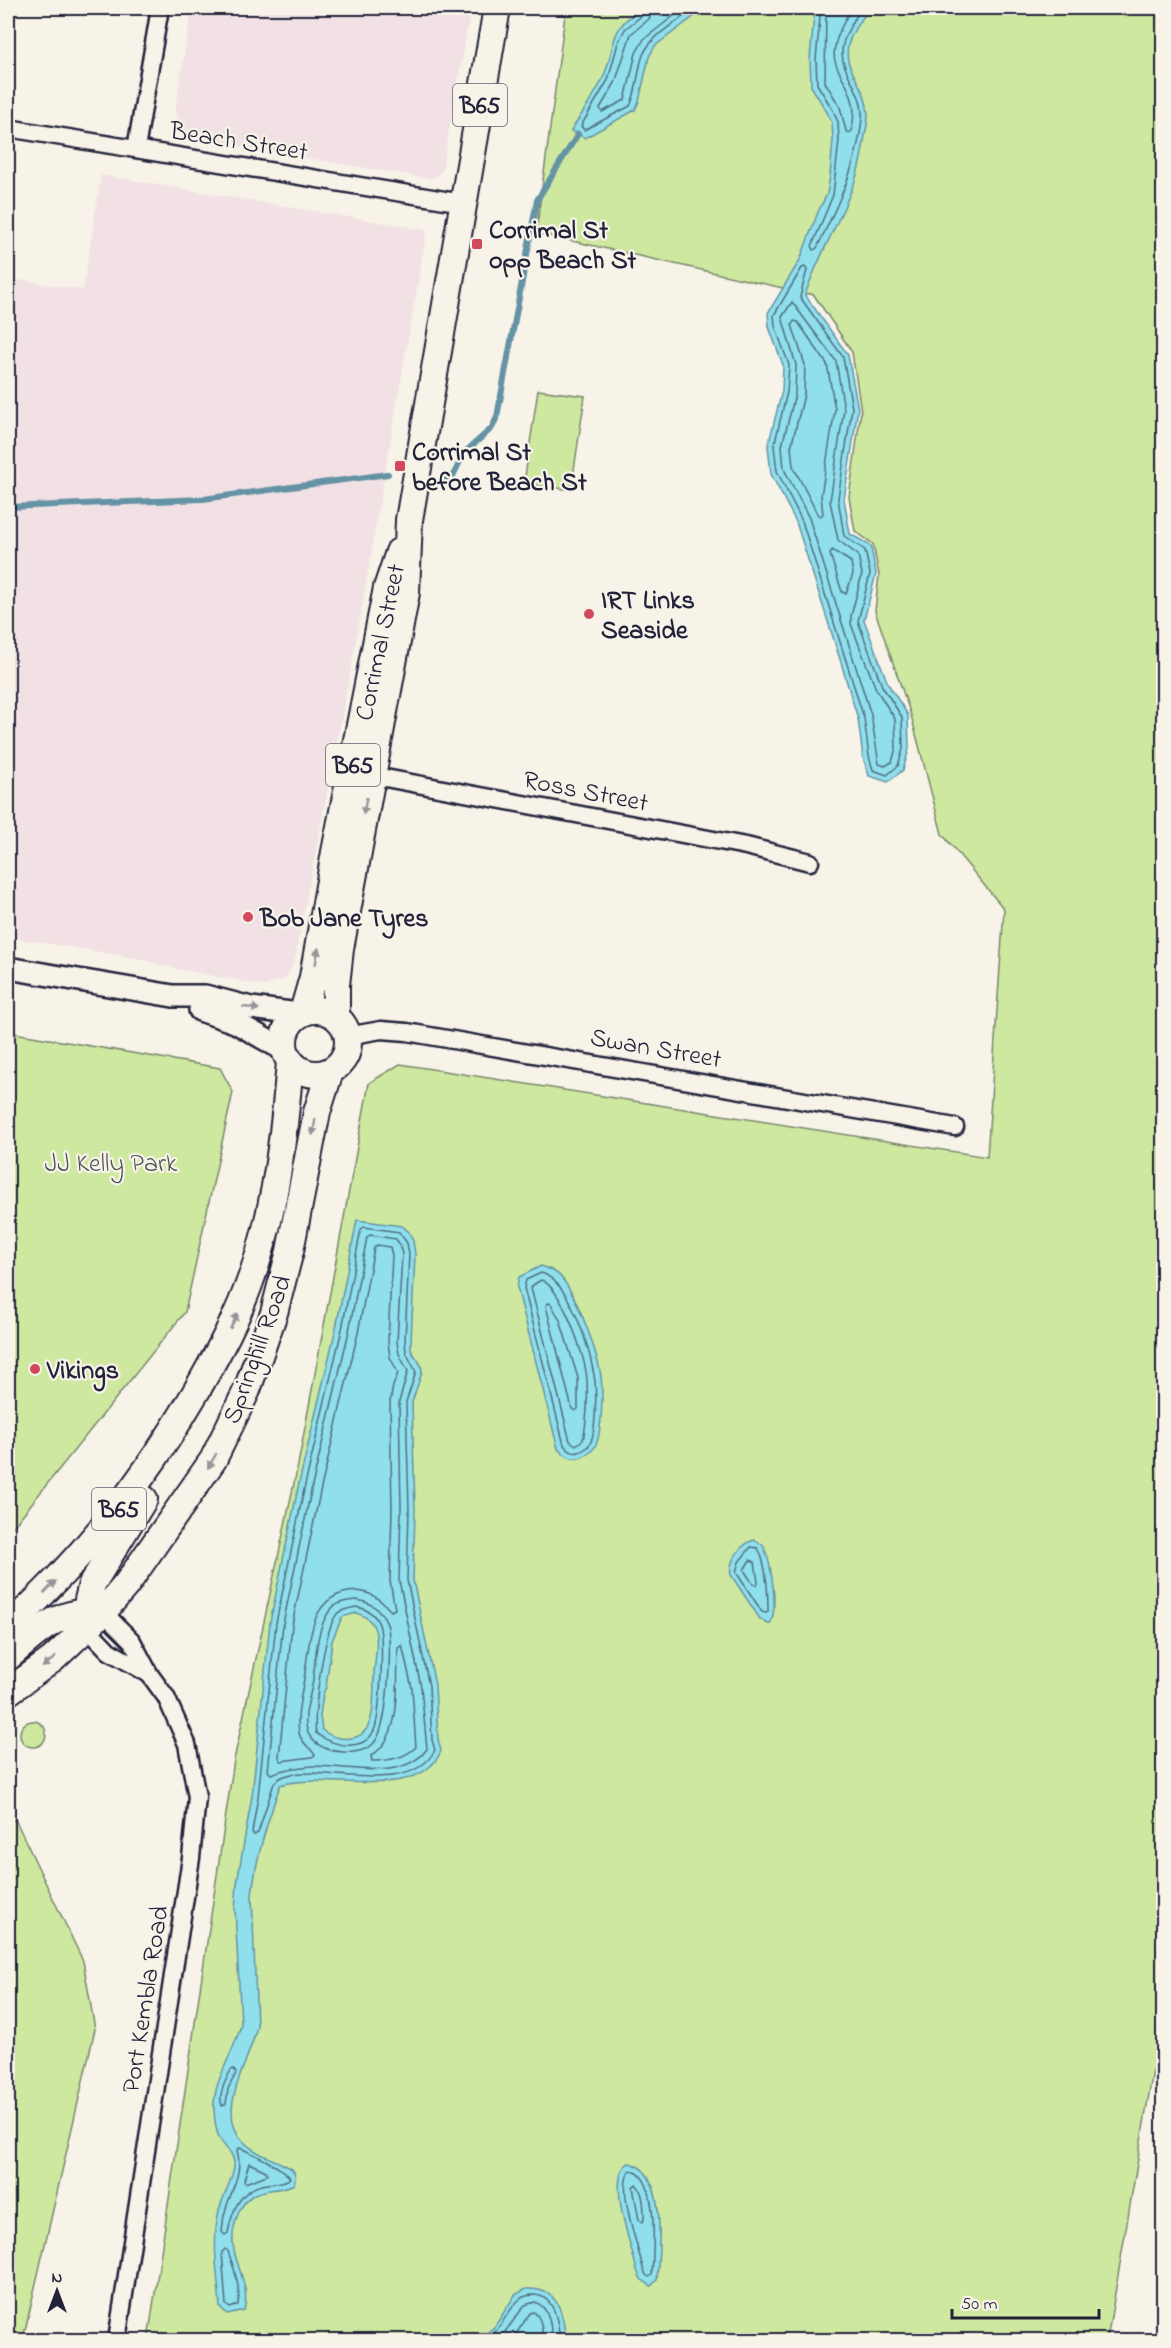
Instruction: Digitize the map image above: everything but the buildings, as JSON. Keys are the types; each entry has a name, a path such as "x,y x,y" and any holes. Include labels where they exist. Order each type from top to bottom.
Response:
{"main road":[{"name":"Corrimal Street","path":"301,1013 314,977 406,593 409,520 497,8"},
{"name":"Corrimal Street","path":"342,1026 336,985 361,774"},
{"path":"301,1013 320,1010 342,1026"},
{"name":"B65","path":"287,1056 283,1040 285,1030 301,1013"},
{"name":"B65","path":"330,1071 343,1060 346,1052 342,1026"},
{"path":"287,1056 309,1074 330,1071"},
{"name":"Springhill Road","path":"8,1627 48,1589 113,1515 180,1419 236,1318 262,1244 280,1157 287,1056"},
{"name":"Springhill Road","path":"8,1692 52,1659 126,1585 204,1474 247,1390 274,1313 290,1251 317,1112 330,1071"},
{"path":"8,1657 51,1621 74,1612 93,1617 90,1592 97,1575 169,1456 180,1419"}],"street":[{"path":"136,149 160,8"},
{"name":"Beach Street","path":"8,128 463,203"},
{"name":"Ross Street","path":"361,774 746,846 810,862"},
{"path":"8,968 173,996 205,996 251,1008 301,1013"},
{"path":"173,996 200,1010 236,1022 287,1056"},
{"name":"Swan Street","path":"342,1026 407,1032 955,1126"},
{"name":"Port Kembla Road","path":"93,1617 109,1652 150,1675"},
{"name":"Port Kembla Road","path":"93,1617 132,1641 150,1675 170,1705 188,1744 195,1782 196,1824 117,2340"}],"shaded area":[{"path":"192,8 471,8 442,171 431,179 188,138 177,122 175,110"},
{"path":"101,175 427,230 350,675 294,963 286,978 265,986 177,969 136,958 8,937 8,278 83,290"}],"green space":[{"path":"566,8 1163,8 1164,2006 1107,2340 148,2340 234,1760 298,1465 369,1083 400,1064 987,1157 1004,909 942,834 911,715 875,611 879,575 873,544 855,531 849,497 861,411 852,352 814,295 536,233"},
{"path":"538,390 585,396 571,490 524,483"},
{"name":"JJ Kelly Park","path":"8,1032 220,1068 233,1092 185,1312 8,1533"},
{"path":"33,1721 42,1725 46,1734 42,1743 33,1747 24,1743 20,1734 24,1725"},
{"path":"15,1819 83,1961 95,2029 23,2339 8,2340 8,1823"}],"water":[{"path":"644,8 721,8 700,12 655,46 649,57 635,110 585,138 571,131 603,78 618,30 632,15"},
{"path":"811,8 871,8 852,34 847,56 863,94 868,115 860,164 850,193 805,295 848,355 858,409 844,499 850,534 871,546 876,574 864,620 888,684 908,715 909,749 903,770 888,782 869,776 863,757 858,719 839,656 796,522 771,474 768,446 782,391 783,365 769,327 768,313 800,260 827,194 830,176 832,123 811,86 810,59 814,16"},
{"path":"357,1220 402,1226 409,1232 415,1254 411,1350 421,1365 422,1372 412,1402 415,1510 413,1580 435,1685 438,1739 441,1751 430,1767 413,1777 369,1783 321,1781 280,1785 256,1866 252,1895 257,2026 237,2085 232,2115 235,2129 248,2146 292,2169 295,2178 294,2184 253,2195 247,2199 239,2212 234,2227 233,2243 246,2294 244,2310 227,2314 220,2307 216,2226 234,2162 218,2136 214,2100 220,2077 241,2024 235,1909 237,1883 252,1796 270,1622 299,1483 336,1328","holes":["356,1613 371,1622 376,1638 372,1712 366,1729 360,1735 340,1738 322,1730 320,1716 332,1641 342,1617"]},
{"path":"541,1266 559,1275 576,1301 596,1354 601,1376 602,1411 598,1438 592,1451 578,1458 569,1457 558,1449 517,1287 519,1277"},
{"path":"754,1540 763,1545 771,1573 774,1607 770,1624 760,1619 731,1575 736,1554 744,1545"},
{"path":"629,2163 641,2169 650,2180 656,2195 659,2250 657,2280 651,2286 641,2279 637,2270 622,2213 619,2181 622,2170"},
{"path":"526,2289 546,2292 552,2297 561,2311 566,2340 479,2340 495,2326 515,2295"}],"waterway":[{"path":"441,480 452,478 464,453 492,428 497,417 537,200 578,134"},
{"path":"8,507 203,499 388,474"}],"place":[{"name":"Corrimal St opp Beach St","path":"477,244"},
{"name":"Corrimal St before Beach St","path":"400,466"},
{"name":"IRT Links Seaside","path":"589,614"},
{"name":"Bob Jane Tyres","path":"248,917"},
{"name":"Vikings","path":"35,1369"}]}
